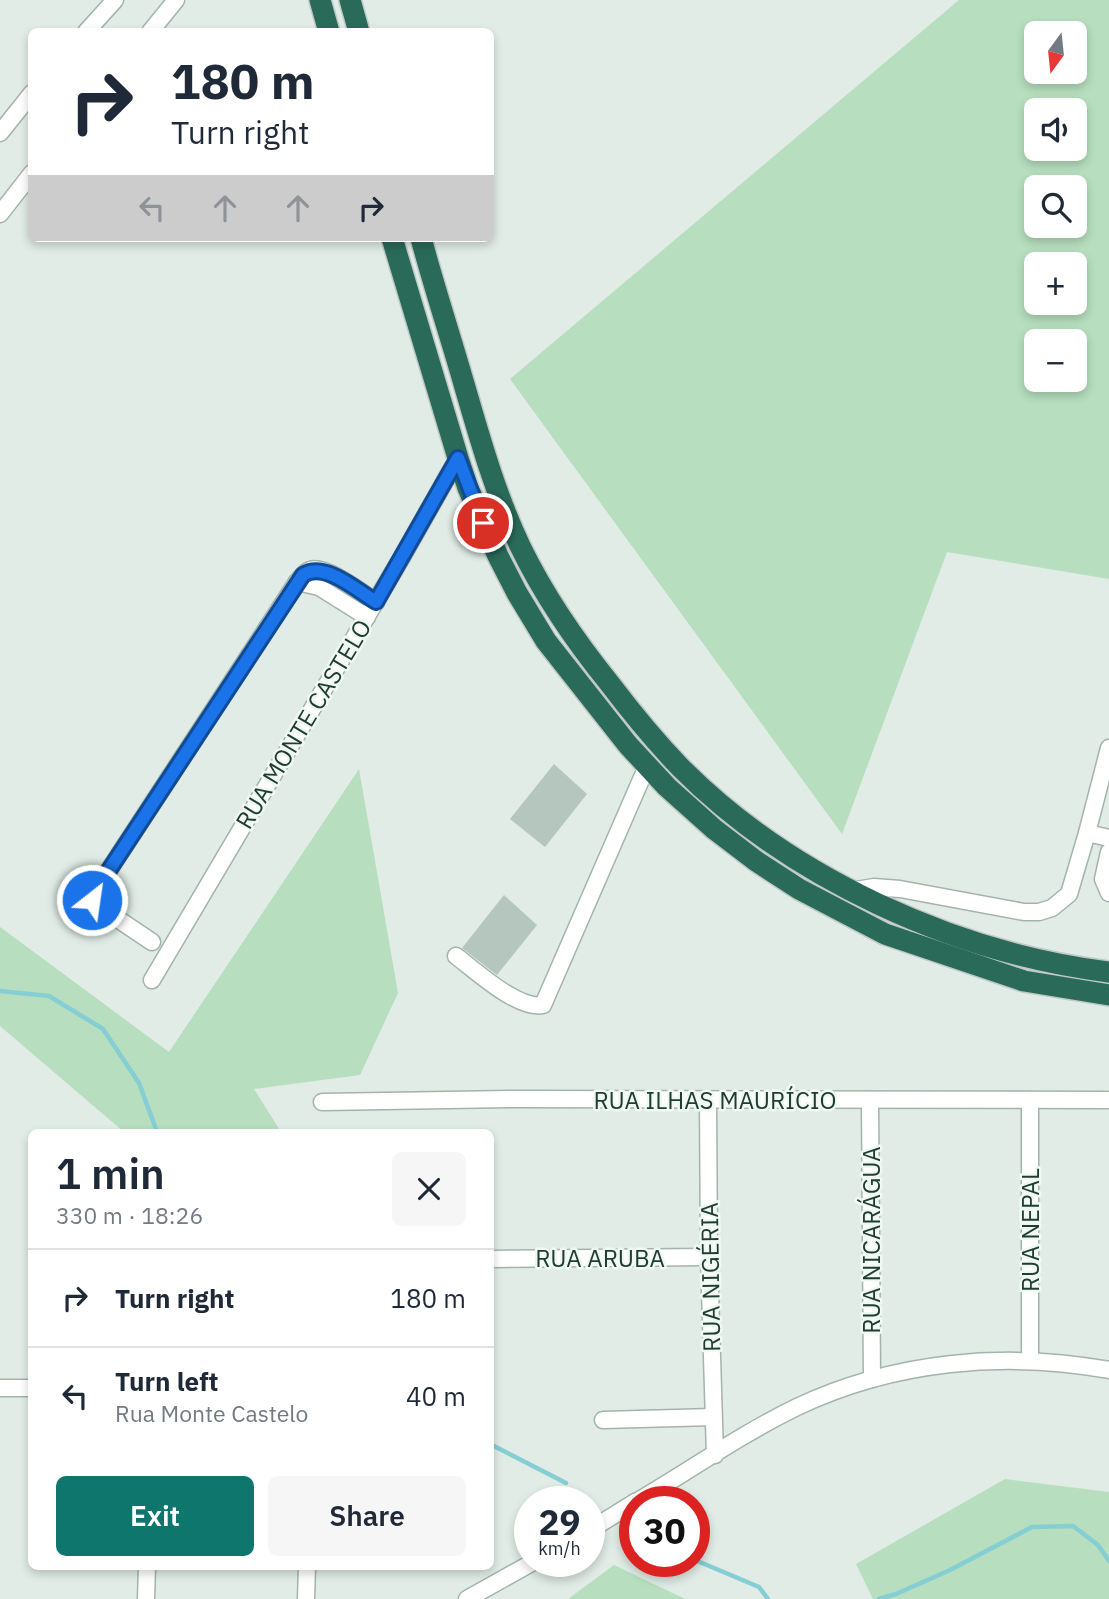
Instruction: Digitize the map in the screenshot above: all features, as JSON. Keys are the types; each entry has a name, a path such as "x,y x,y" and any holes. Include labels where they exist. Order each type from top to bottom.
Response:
{"highway":[{"path":"320,0 328,28"},
{"path":"350,0 358,28"},
{"path":"393,242 458,458 498,556 546,641 647,766 714,829 756,861 800,889 874,929 1024,981 1109,995"},
{"path":"422,242 485,454 521,547 568,628 643,727 681,768 759,834 850,891 910,918 1030,958 1109,972"}],"street":[{"path":"90,28 115,0"},
{"path":"153,28 176,0"},
{"path":"0,133 28,98"},
{"path":"0,214 28,178"},
{"name":"RUA MONTE CASTELO","path":"152,980 458,458"},
{"path":"152,942 94,903 92,896 297,582 309,570 318,569 376,602"},
{"path":"297,582 319,587 367,617"},
{"path":"850,891 874,887 900,889 1024,912 1040,912 1052,908 1069,894 1109,748"},
{"path":"456,956 509,995 536,1006 544,1004 647,766"},
{"path":"1087,833 1109,838"},
{"path":"1109,852 1103,878 1109,893"},
{"name":"RUA ILHAS MAURÍCIO","path":"321,1102 516,1099 1109,1100"},
{"name":"RUA NIGÉRIA","path":"708,1100 715,1455"},
{"name":"RUA NICARÁGUA","path":"870,1100 872,1379"},
{"name":"RUA NEPAL","path":"1030,1100 1030,1360"},
{"name":"RUA ARUBA","path":"494,1259 709,1257"},
{"path":"663,1486 796,1408 832,1392 872,1379 958,1362 1030,1360 1075,1363 1109,1370"},
{"path":"0,1388 28,1388"},
{"path":"603,1420 713,1417"},
{"path":"146,1599 147,1570"},
{"path":"306,1599 307,1570"},
{"path":"467,1599 514,1573"}],"green space":[{"path":"959,0 1109,0 1109,579 947,552 842,834 510,379"},
{"path":"359,769 398,993 360,1075 254,1089 279,1129 120,1129 0,1026 0,927 169,1052"},
{"path":"1005,1479 1109,1492 1109,1599 873,1599 856,1564"},
{"path":"614,1565 619,1567 619,1577 639,1577 685,1599 568,1599 598,1577 605,1577 605,1572"}],"building":[{"path":"554,764 587,794 545,847 510,819"},
{"path":"504,895 537,925 497,975 462,948"}],"waterway":[{"path":"0,991 49,996 103,1029 139,1083 156,1129"},
{"path":"494,1446 566,1483"},
{"path":"879,1599 950,1570 1032,1527 1073,1526 1098,1545 1109,1561"},
{"path":"710,1566 759,1587 768,1599"}],"route":[{"path":"92,900 92,896 303,575 309,570 327,572 376,602 458,458 483,523"}]}
